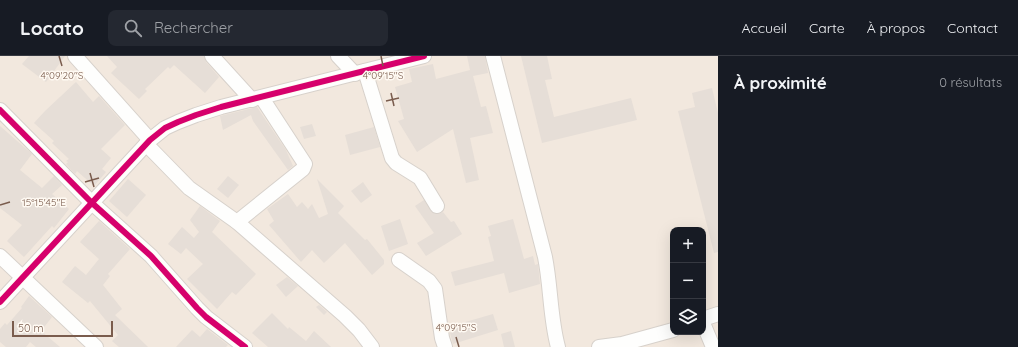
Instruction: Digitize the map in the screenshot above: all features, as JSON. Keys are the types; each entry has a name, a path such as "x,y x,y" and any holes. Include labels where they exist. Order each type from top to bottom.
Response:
{"street":[{"path":"75,56 189,188 237,222 345,316 359,330 372,347"},
{"path":"212,56 257,99 304,160 305,164 302,169 237,222"},
{"path":"338,56 360,72 392,158 396,163 420,178 437,206"},
{"path":"0,302 148,142 165,128 190,117 221,108 424,56"},
{"path":"492,56 545,257 549,276 553,325 558,347"},
{"path":"0,110 92,203 152,256 206,317 245,347"},
{"path":"0,256 96,347"},
{"path":"399,260 429,280 433,285 435,289 442,338 445,347"},
{"path":"706,318 718,314"},
{"path":"706,330 713,347"},
{"path":"599,347 623,345 670,331"}],"shaded area":[{"path":"0,56 718,56 718,347 0,347"}],"building":[{"path":"29,56 65,56 46,82 22,64"},
{"path":"107,56 204,56 206,62 219,77 205,93 174,65 170,69 168,67 145,89 147,91 139,99 111,73 117,67"},
{"path":"467,56 485,56 488,73 473,76 481,107 486,106 493,133 470,138 479,180 466,183 453,129 417,152 398,121 404,119 395,87 412,82 409,69 433,64 436,79 470,70"},
{"path":"521,56 547,56 552,79 545,80 554,117 631,98 637,120 542,143"},
{"path":"76,82 93,102 99,96 125,125 101,149 111,158 102,169 106,172 94,186 77,171 75,174 66,164 68,162 66,161 69,159 52,143 54,141 34,123"},
{"path":"712,88 718,113 718,252 714,253 678,111 695,107 692,93"},
{"path":"257,107 286,150 293,166 288,170 253,121 251,115 223,130 220,116"},
{"path":"312,124 316,136 304,139 300,127"},
{"path":"0,126 32,154 20,170 42,188 54,176 62,185 52,194 69,209 54,228 52,226 24,257 7,241 22,225 0,208"},
{"path":"374,127 380,147 350,155 345,135"},
{"path":"228,176 239,185 228,198 217,189"},
{"path":"128,179 146,195 127,217 109,201"},
{"path":"317,179 344,206 338,213 365,240 367,239 384,260 384,264 372,275 345,243 324,263 312,250 301,262 269,225 274,221 267,209 288,194 297,207 302,202 308,209 312,204 319,218 328,214"},
{"path":"363,182 372,195 361,203 351,191"},
{"path":"424,200 433,213 438,214 443,212 451,222 454,221 462,234 426,256 417,243 434,233 415,206"},
{"path":"200,206 220,221 212,232 256,274 236,295 232,292 217,309 187,279 203,264 186,248 181,254 168,244 182,227 194,238 199,232 190,220"},
{"path":"400,219 408,244 389,251 381,226"},
{"path":"513,219 524,259 533,256 535,265 538,264 540,284 509,293 504,273 455,286 451,272 494,261 488,237 491,236 488,226"},
{"path":"99,221 130,249 108,274 110,276 103,285 122,309 115,315 148,347 119,347 112,341 118,335 90,301 88,303 62,282 75,266 86,275 99,259 80,242"},
{"path":"287,277 298,286 286,297 276,285"},
{"path":"29,296 52,317 41,331 60,347 36,347 30,342 26,347 6,347 0,342 0,329 5,323 7,325 22,308 21,307"},
{"path":"319,305 327,312 324,315 316,307"},
{"path":"272,313 288,329 289,327 306,341 314,331 331,347 268,347 252,333"},
{"path":"493,314 498,330 453,344 450,333 457,329 455,325"},
{"path":"207,329 228,345 226,347 176,347 192,330 200,337"},
{"path":"511,331 515,347 504,347 501,334"}],"cycle path":[{"path":"0,302 150,140 165,128 196,115 221,107 424,56"},
{"path":"0,110 92,203 151,256 206,317 245,347"}]}
